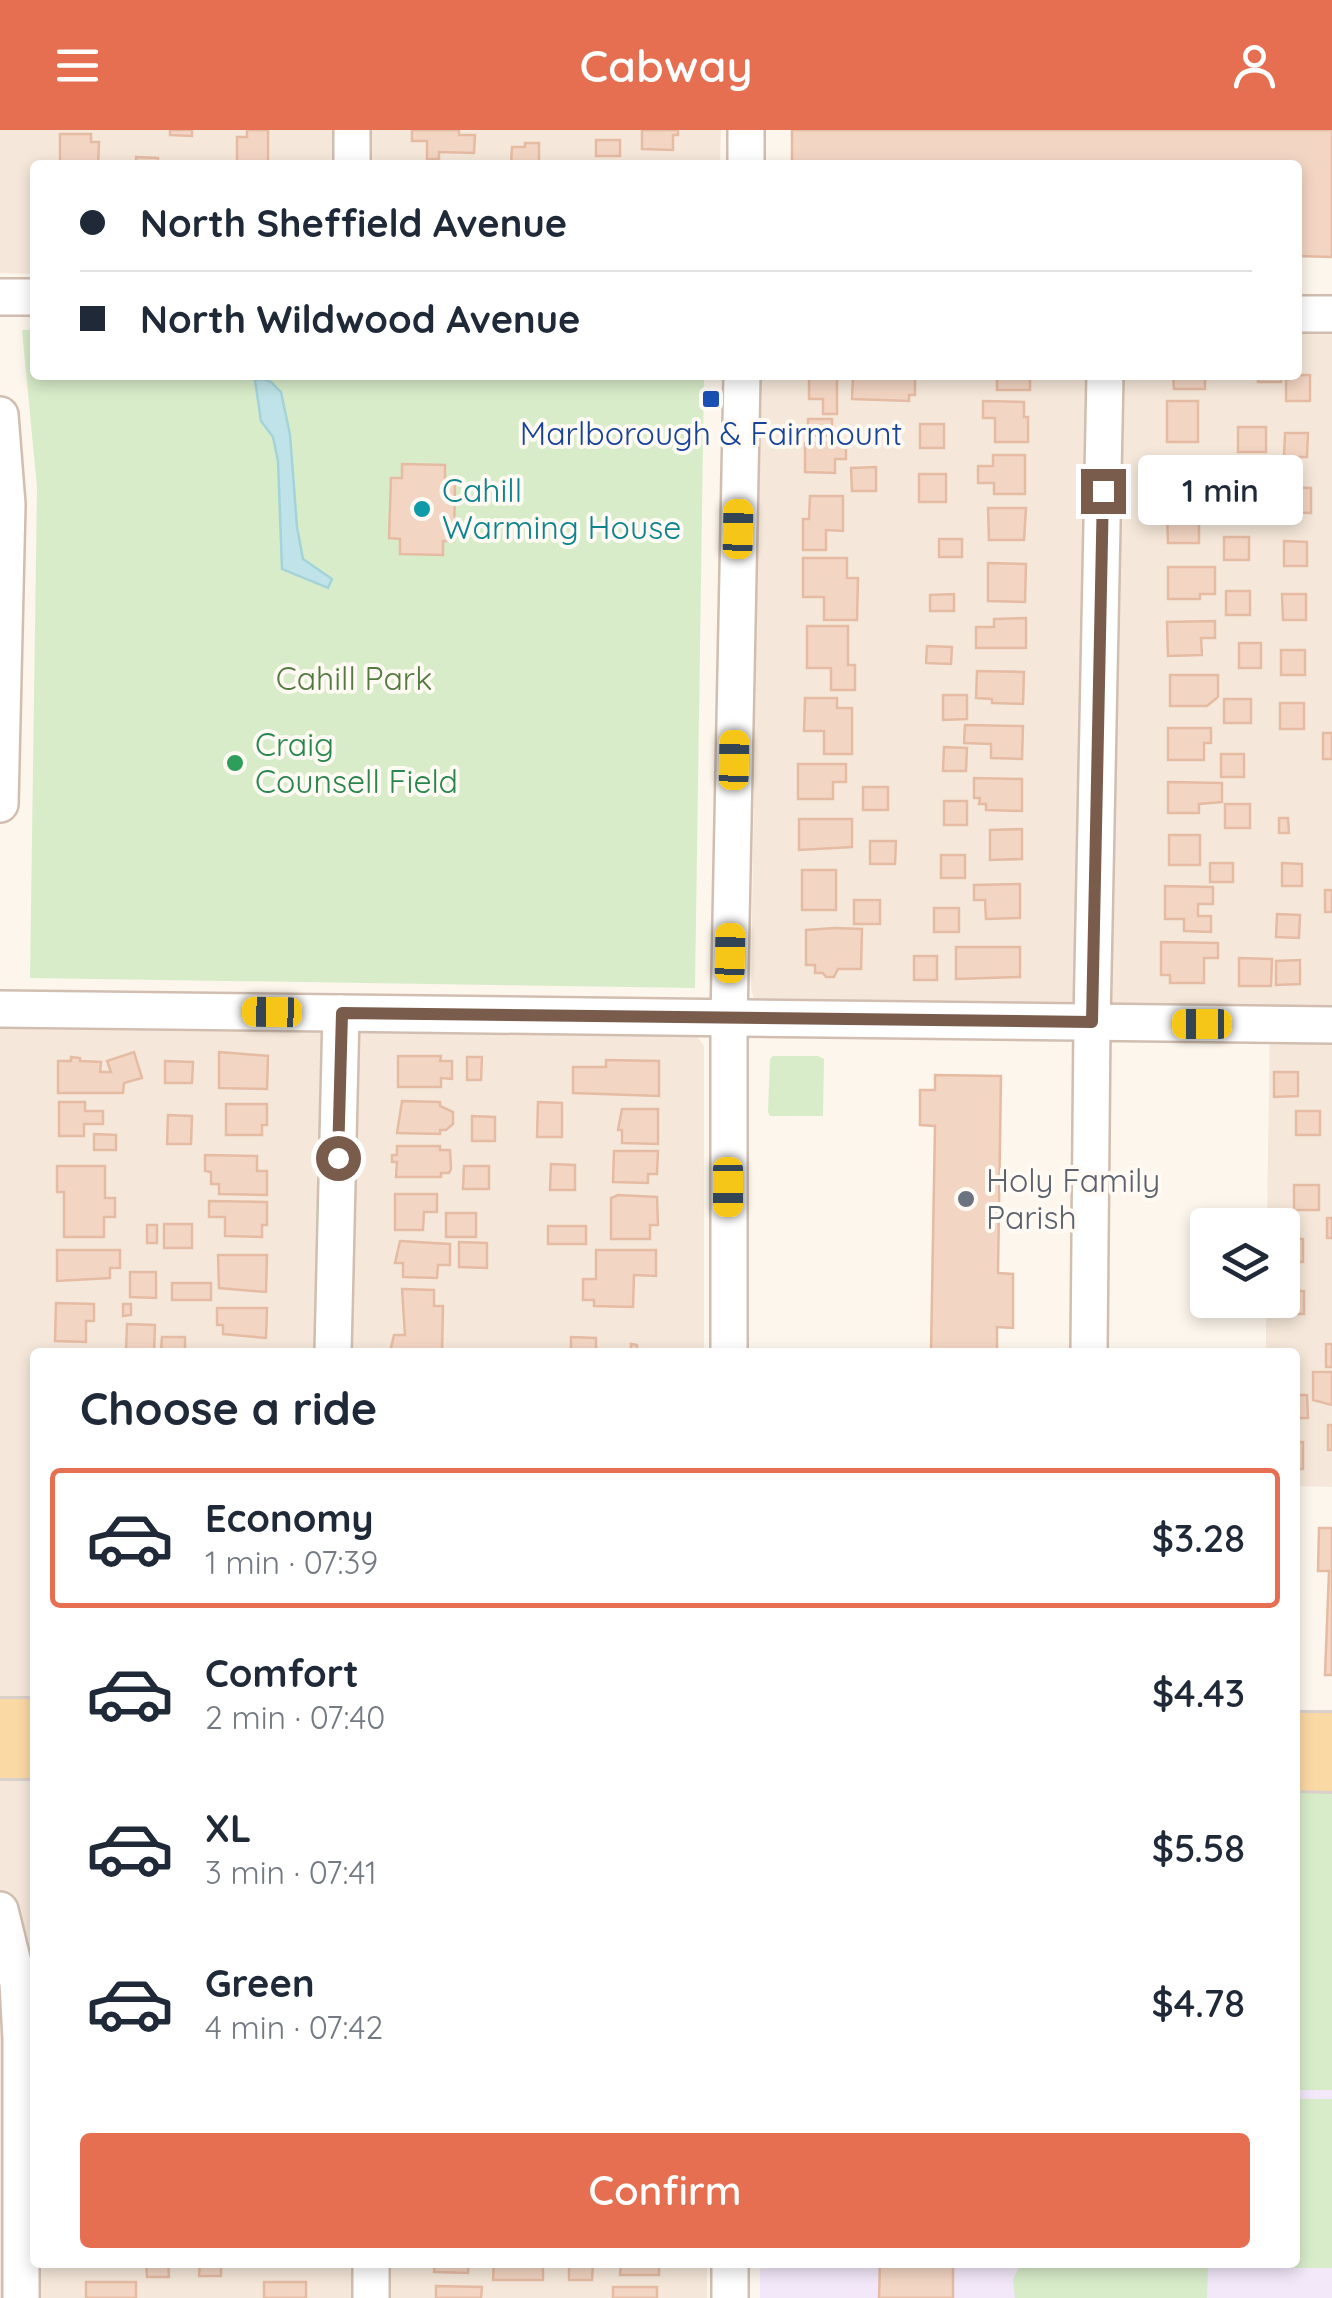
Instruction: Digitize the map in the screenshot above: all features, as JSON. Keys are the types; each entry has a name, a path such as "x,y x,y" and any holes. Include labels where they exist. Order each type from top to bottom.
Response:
{"main road":[{"path":"0,1720 30,1720"},
{"path":"1300,1734 1332,1734"},
{"path":"0,1757 30,1757"},
{"path":"1300,1769 1332,1770"}],"street":[{"path":"352,130 352,160"},
{"path":"746,130 746,160"},
{"path":"0,297 30,297"},
{"path":"1302,314 1332,314"},
{"path":"729,1348 729,1020 742,380"},
{"path":"1089,1348 1105,380"},
{"path":"0,415 7,504 0,804"},
{"path":"0,1009 1332,1025"},
{"path":"333,1348 342,1013"},
{"path":"0,1910 18,1983 21,2298"},
{"path":"371,2268 371,2298"},
{"path":"730,2268 730,2298"}],"shaded area":[{"path":"0,130 721,130 720,160 30,160 30,274 0,273"},
{"path":"1302,334 1332,334 1332,1487 1300,1486 1300,1348 1266,1348 1266,1318 1300,1318 1300,1208 1267,1208 1270,1009 754,999 751,989 760,380 1302,380"},
{"path":"0,1029 697,1036 704,1046 704,1348 30,1348 30,1708 0,1708"},
{"path":"0,1763 30,1763 30,2268 707,2268 707,2298 0,2298"},
{"path":"1300,1791 1332,1791 1332,2298 760,2298 760,2268 1300,2268"}],"green space":[{"name":"Cahill Park","path":"22,330 30,330 30,380 704,380 695,988 30,978 37,487"},
{"path":"773,1056 824,1059 823,1116 770,1116"},
{"path":"1300,1791 1332,1791 1332,2090 1300,2090"},
{"path":"1300,2099 1332,2099 1332,2268 1300,2268"},
{"path":"1018,2268 1208,2268 1207,2298 1015,2298 1013,2279"}],"water":[{"path":"255,380 271,382 281,392 290,435 303,559 332,579 328,588 282,569 278,461 273,437 261,421"}],"building":[{"path":"170,130 192,130 192,136 170,135"},
{"path":"247,130 268,130 268,160 237,160 237,137 247,137"},
{"path":"412,130 459,130 459,135 475,135 474,153 439,152 439,159 427,159 427,141 412,141"},
{"path":"642,130 678,130 678,135 673,135 673,150 642,149"},
{"path":"792,130 1332,130 1332,257 1302,256 1302,160 792,160"},
{"path":"60,134 91,134 91,142 99,142 98,160 60,160"},
{"path":"596,140 620,140 620,156 596,156"},
{"path":"525,143 539,143 539,160 511,160 512,147 525,147"},
{"path":"1302,375 1310,375 1310,401 1286,401 1286,380 1302,380"},
{"path":"809,380 837,380 837,414 823,414 823,399 809,399"},
{"path":"853,380 915,380 915,395 909,395 909,401 852,399"},
{"path":"997,380 1030,380 1030,390 997,390"},
{"path":"1173,380 1205,380 1205,389 1174,389"},
{"path":"983,401 1024,402 1028,442 995,442 995,418 983,418"},
{"path":"1167,401 1198,401 1198,442 1167,442"},
{"path":"808,419 832,419 832,436 808,436"},
{"path":"920,424 944,424 944,448 920,448"},
{"path":"1238,427 1266,427 1266,452 1238,452"},
{"path":"1285,433 1308,433 1307,457 1284,457"},
{"path":"805,443 846,443 846,459 835,459 835,473 805,472"},
{"path":"993,455 1025,455 1025,494 994,494 994,483 978,483 978,466 993,466"},
{"path":"1167,457 1221,457 1221,478 1211,478 1211,491 1166,491"},
{"name":"Cahill Warming House","path":"402,464 445,465 445,480 455,481 454,541 443,541 443,555 400,554 400,539 389,538 391,478 402,478"},
{"path":"876,467 876,491 852,491 851,468"},
{"path":"919,474 946,474 946,502 919,502"},
{"path":"1284,487 1311,488 1311,513 1283,512"},
{"path":"810,496 843,496 843,531 826,530 826,550 803,550 803,519 809,519"},
{"path":"988,508 1026,508 1024,540 989,540"},
{"path":"1199,512 1199,543 1168,543 1167,513"},
{"path":"1224,537 1249,537 1249,560 1224,560"},
{"path":"939,539 962,539 962,557 939,557"},
{"path":"1284,541 1307,542 1307,566 1284,566"},
{"path":"803,558 847,558 847,578 858,578 857,620 824,620 824,597 803,597"},
{"path":"988,563 1026,564 1025,602 988,601"},
{"path":"1168,567 1215,567 1215,594 1200,594 1200,599 1168,599"},
{"path":"1226,591 1250,591 1250,615 1226,615"},
{"path":"954,594 954,611 930,611 930,595"},
{"path":"1282,594 1306,594 1306,620 1283,620"},
{"path":"1026,618 1026,648 976,648 976,627 994,627 994,619"},
{"path":"1215,621 1215,638 1201,638 1202,655 1168,656 1167,622"},
{"path":"807,626 848,626 848,665 855,665 855,690 831,690 831,668 807,668"},
{"path":"1239,643 1261,643 1261,668 1239,668"},
{"path":"927,646 952,647 951,664 926,663"},
{"path":"1281,650 1305,650 1305,675 1281,675"},
{"path":"977,671 1024,672 1023,704 976,698"},
{"path":"1170,675 1218,675 1218,697 1207,706 1170,706"},
{"path":"943,695 967,695 967,719 943,720"},
{"path":"805,698 837,698 837,708 852,708 852,754 824,754 824,731 804,731"},
{"path":"1224,699 1251,699 1251,723 1224,723"},
{"path":"1280,703 1304,703 1304,729 1280,729"},
{"path":"965,725 1023,726 1022,759 991,758 991,744 964,743"},
{"path":"1168,728 1211,728 1211,743 1204,743 1204,760 1168,760"},
{"path":"1323,733 1332,733 1332,759 1323,759"},
{"path":"944,747 967,748 966,771 943,771"},
{"path":"1221,754 1244,754 1244,777 1221,777"},
{"path":"798,764 846,764 846,782 833,782 833,799 798,799"},
{"path":"974,778 1022,779 1022,811 986,810 986,804 979,804 980,798 974,798"},
{"path":"1168,782 1222,783 1222,802 1199,804 1199,813 1168,813"},
{"path":"863,787 888,787 888,810 863,810"},
{"path":"944,801 967,801 967,825 944,825"},
{"path":"1225,804 1250,804 1250,828 1225,828"},
{"path":"1279,818 1288,818 1289,833 1279,833"},
{"path":"799,819 852,819 852,847 799,850"},
{"path":"1022,829 1022,859 990,860 990,830"},
{"path":"1169,835 1200,835 1200,865 1169,865"},
{"path":"870,841 896,841 895,864 870,864"},
{"path":"941,855 965,855 965,878 941,878"},
{"path":"1210,863 1233,863 1233,882 1210,882"},
{"path":"1282,863 1302,864 1302,886 1282,886"},
{"path":"802,870 836,870 836,910 802,910"},
{"path":"1020,884 1020,918 986,919 985,900 974,900 974,885"},
{"path":"1165,886 1213,887 1213,904 1198,904 1198,916 1211,916 1211,932 1184,931 1184,919 1165,919"},
{"path":"1325,890 1332,890 1332,912 1325,912"},
{"path":"854,900 880,900 880,924 854,924"},
{"path":"934,908 959,908 959,932 934,932"},
{"path":"1277,914 1300,915 1299,938 1276,937"},
{"path":"862,929 861,969 838,969 834,977 826,977 815,973 815,965 806,965 806,930"},
{"path":"1161,942 1218,943 1218,958 1204,958 1204,983 1170,983 1170,975 1161,975"},
{"path":"956,947 1020,947 1020,977 956,979"},
{"path":"914,956 937,956 937,980 914,980"},
{"path":"1239,958 1272,959 1271,986 1239,986"},
{"path":"1300,960 1300,984 1276,985 1276,961"},
{"path":"134,1052 142,1078 124,1083 123,1093 58,1093 58,1061 71,1061 71,1057 101,1062 100,1072 111,1072 107,1061"},
{"path":"219,1052 268,1056 267,1089 219,1088"},
{"path":"398,1056 441,1056 440,1061 452,1061 452,1079 441,1078 441,1087 398,1087"},
{"path":"467,1057 482,1057 481,1080 467,1080"},
{"path":"606,1060 659,1061 659,1096 573,1093 573,1067 606,1067"},
{"path":"165,1061 193,1062 192,1083 165,1083"},
{"path":"1274,1072 1298,1072 1298,1096 1274,1097"},
{"name":"Holy Family Parish","path":"935,1075 1001,1076 998,1273 1013,1274 1013,1328 997,1327 997,1348 931,1348 935,1126 920,1125 920,1090 935,1090"},
{"path":"402,1101 440,1102 440,1106 453,1112 453,1124 440,1130 440,1134 397,1133"},
{"path":"59,1102 85,1102 85,1111 103,1111 103,1124 84,1124 84,1136 59,1136"},
{"path":"538,1102 562,1103 562,1137 537,1137"},
{"path":"226,1104 267,1104 267,1125 262,1125 262,1135 226,1135"},
{"path":"622,1109 658,1109 658,1144 622,1143 622,1130 618,1130"},
{"path":"1296,1111 1320,1111 1320,1135 1296,1135"},
{"path":"168,1115 192,1116 191,1144 167,1144"},
{"path":"472,1116 495,1117 495,1141 472,1141"},
{"path":"94,1134 116,1135 116,1150 94,1150"},
{"path":"397,1146 440,1146 440,1150 450,1150 451,1169 441,1173 441,1177 396,1177 397,1162 392,1162 392,1155 397,1155"},
{"path":"614,1151 658,1151 657,1174 648,1174 648,1183 613,1182"},
{"path":"205,1155 257,1156 257,1171 267,1171 267,1195 219,1194 219,1184 211,1184 211,1172 205,1171"},
{"path":"551,1164 575,1165 575,1190 550,1190"},
{"path":"57,1166 105,1166 105,1198 115,1198 115,1217 104,1217 104,1237 64,1237 64,1192 57,1192"},
{"path":"464,1166 489,1166 489,1189 463,1189"},
{"path":"1294,1185 1319,1185 1319,1210 1294,1208"},
{"path":"395,1194 437,1194 437,1212 424,1212 423,1230 395,1230"},
{"path":"657,1197 658,1225 650,1225 650,1239 611,1239 611,1198"},
{"path":"209,1201 267,1202 267,1225 262,1225 262,1237 225,1236 225,1217 209,1217"},
{"path":"446,1213 476,1213 476,1237 446,1237"},
{"path":"1327,1218 1332,1218 1332,1238 1327,1238"},
{"path":"164,1224 192,1224 192,1248 164,1248"},
{"path":"147,1225 157,1225 157,1243 147,1243"},
{"path":"548,1226 586,1226 586,1244 548,1244"},
{"path":"1300,1239 1303,1239 1300,1262"},
{"path":"400,1241 450,1244 450,1265 438,1265 437,1278 403,1277 403,1263 395,1263"},
{"path":"459,1242 487,1243 487,1268 459,1267"},
{"path":"57,1250 120,1250 120,1268 110,1268 110,1278 57,1281"},
{"path":"596,1250 656,1250 656,1276 634,1275 633,1307 594,1306 594,1300 583,1300 583,1279 596,1279"},
{"path":"218,1255 267,1255 266,1292 219,1288"},
{"path":"130,1272 156,1272 156,1298 130,1297"},
{"path":"172,1283 211,1283 211,1300 172,1300"},
{"path":"402,1289 434,1290 434,1306 443,1306 442,1348 391,1348 394,1335 405,1335"},
{"path":"1300,1291 1304,1291 1304,1314 1300,1314"},
{"path":"56,1303 94,1304 94,1321 86,1321 86,1342 55,1341"},
{"path":"123,1304 131,1304 131,1315 123,1316"},
{"path":"217,1308 267,1308 266,1338 223,1334 223,1325 217,1325"},
{"path":"127,1324 155,1325 154,1348 126,1348"},
{"path":"162,1337 185,1337 185,1348 161,1348"},
{"path":"571,1337 596,1338 596,1348 571,1348"},
{"path":"1326,1344 1332,1344 1332,1367 1326,1367"},
{"path":"1313,1372 1332,1372 1332,1405 1313,1400"},
{"path":"1300,1395 1307,1395 1308,1418 1300,1418"},
{"path":"1328,1425 1332,1425 1332,1450 1328,1450"},
{"path":"1300,1442 1303,1442 1300,1469"},
{"path":"1319,1528 1332,1528 1332,1675 1325,1675 1329,1571 1318,1571"},
{"path":"146,2268 168,2268 169,2277 147,2277"},
{"path":"200,2268 221,2268 221,2276 199,2276"},
{"path":"434,2268 468,2268 468,2273 434,2272"},
{"path":"494,2268 543,2268 543,2280 493,2280"},
{"path":"569,2268 593,2268 592,2280 569,2280"},
{"path":"621,2268 659,2268 659,2275 620,2275"},
{"path":"880,2268 953,2268 953,2298 879,2298"},
{"path":"86,2282 136,2282 136,2298 86,2298"},
{"path":"264,2282 306,2282 306,2298 264,2298"},
{"path":"436,2286 482,2287 481,2298 436,2298"},
{"path":"613,2287 657,2287 657,2298 613,2298"}],"place":[{"name":"Marlborough & Fairmount","path":"711,399"},
{"name":"Cahill Warming House","path":"422,509"},
{"name":"Craig Counsell Field","path":"235,763"},
{"name":"Holy Family Parish","path":"966,1199"}],"route":[{"path":"338,1158 342,1013 1092,1022 1103,491"}]}
